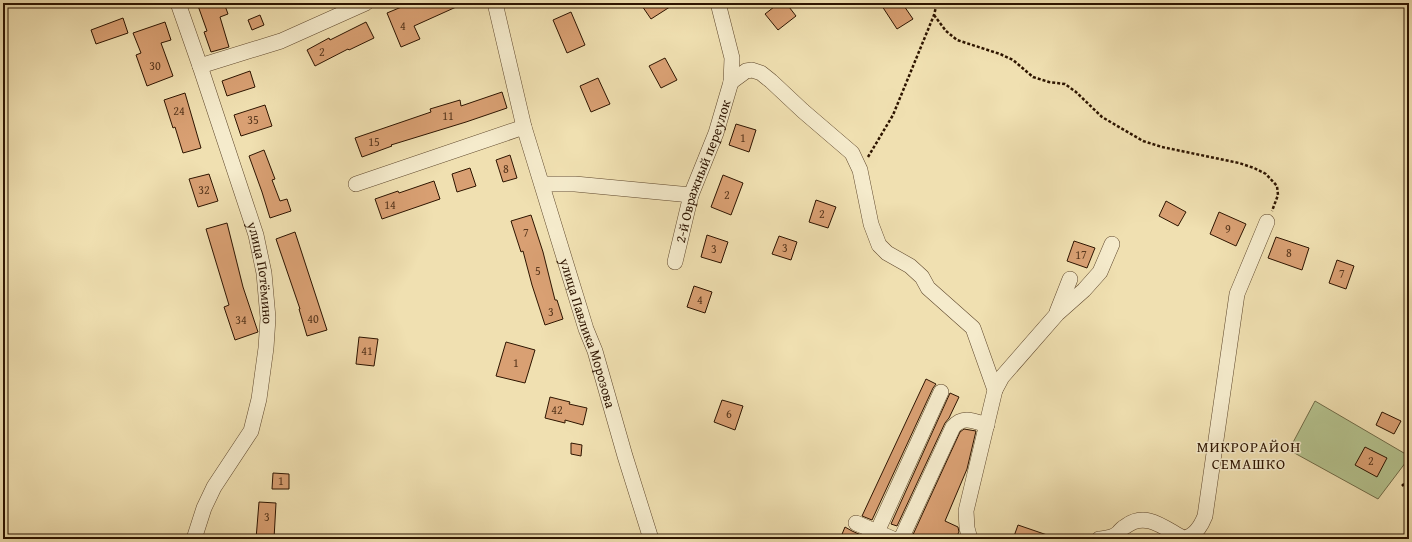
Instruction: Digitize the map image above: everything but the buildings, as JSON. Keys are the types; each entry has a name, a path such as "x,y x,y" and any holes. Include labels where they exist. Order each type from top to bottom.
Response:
{"street":[{"name":"улица Потёмино","path":"178,3 256,235 264,273 268,318 266,348 259,399 250,432 214,487 204,508 194,539"},
{"path":"200,66 281,41 366,3"},
{"name":"улица Павлика Морозова","path":"495,3 524,127 586,328 595,351 625,456 651,539"},
{"name":"2-й Овражный переулок","path":"674,262 691,195 716,133 731,82 732,58 718,3"},
{"path":"732,58 742,66 761,74 771,81 852,153 860,170 871,224 879,245 887,253 910,266 922,277 928,288 973,328 995,390"},
{"path":"731,82 740,74 752,70"},
{"path":"356,184 524,127"},
{"path":"542,184 568,183 691,195"},
{"path":"1099,539 1109,538 1118,534 1125,526 1134,521 1143,519 1149,520 1183,538 1189,538 1202,524 1205,516 1211,480 1237,294 1267,222"},
{"path":"970,539 967,528 966,511 995,390 1002,377 1057,314 1084,290 1100,272 1112,244"},
{"path":"1057,314 1070,279"},
{"path":"877,532 941,392"},
{"path":"901,539 953,427 962,420 968,419 987,425"},
{"path":"856,523 893,539"}],"path":[{"path":"860,170 893,115 934,15 937,3"},
{"path":"934,15 946,31 958,40 1013,60 1033,78 1065,84 1076,92 1102,117 1143,141 1162,147 1239,163 1266,174 1277,186 1278,195 1267,222"},
{"path":"1402,486 1409,479"}],"green space":[{"path":"1315,401 1409,456 1378,499 1289,450"}],"district":[{"name":"МИКРОРАЙОН СЕМАШКО","path":"1249,456"}]}
